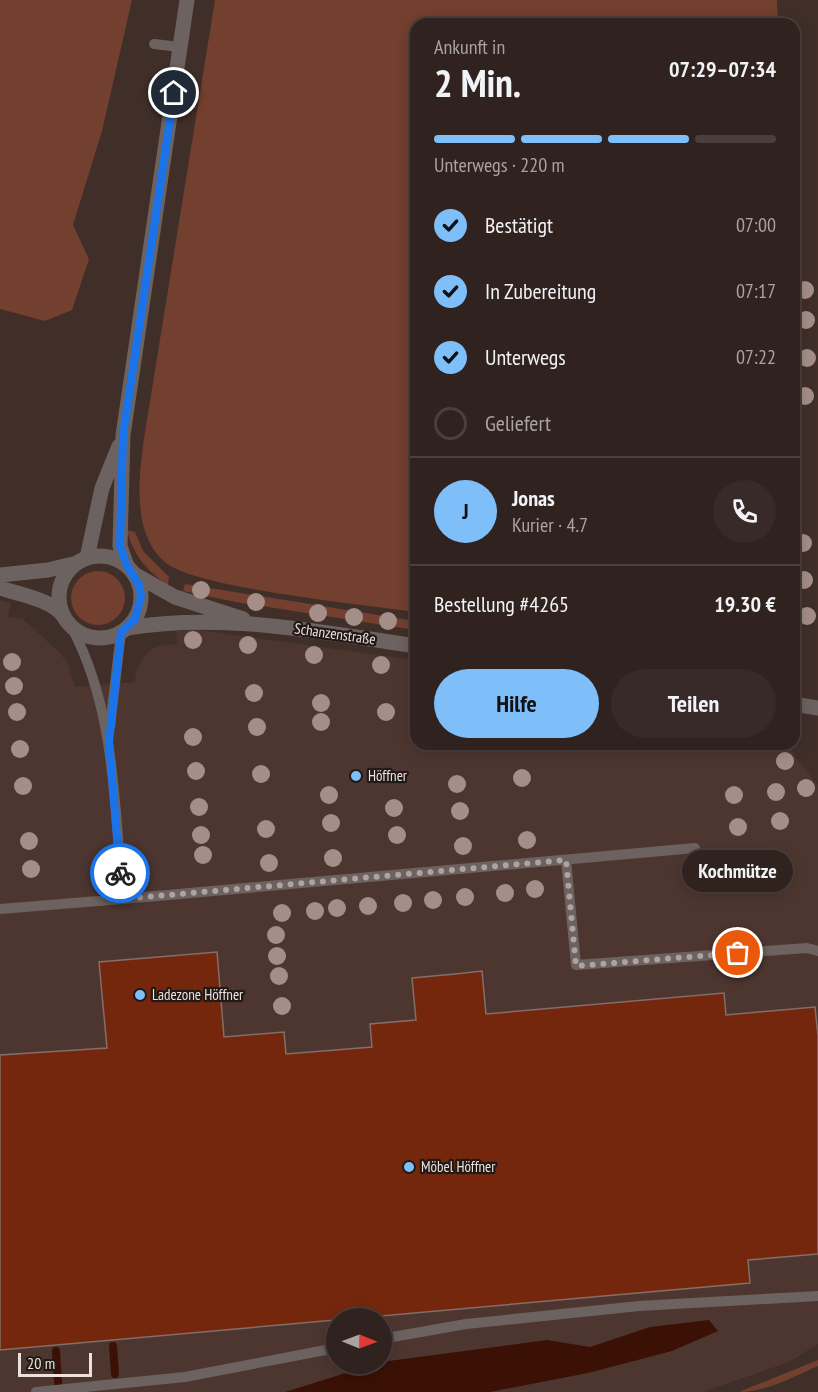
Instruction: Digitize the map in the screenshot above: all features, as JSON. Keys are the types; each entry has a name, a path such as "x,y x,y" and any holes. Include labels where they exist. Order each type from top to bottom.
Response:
{"street":[{"path":"124,630 135,619 141,596 120,546 123,435 188,0"},
{"path":"69,624 58,600 59,589 63,579 82,560 102,488 123,435"},
{"name":"Schanzenstraße","path":"0,575 48,570 82,560 108,557 175,597 254,622"},
{"name":"Schanzenstraße","path":"0,588 61,612 69,624 91,638 112,637 124,630 155,623 254,622 410,645"},
{"path":"800,705 818,708"}],"lane":[{"path":"154,44 180,48"},
{"path":"69,624 88,657 97,685 109,742 123,899"},
{"path":"109,742 124,630"},
{"path":"0,909 695,848"},
{"path":"566,860 576,966 807,948 818,951"},
{"path":"392,1337 473,1323 639,1306 818,1296"},
{"path":"36,1392 185,1377 326,1350"}],"shaded area":[{"path":"0,0 132,0 102,131 73,225 89,259 72,310 45,321 0,309"},
{"path":"215,0 777,0 778,18 410,18 410,611 246,588 183,572 166,563 155,551 147,537 142,521 140,470"},
{"path":"127,530 135,532 143,551 169,577 168,585 142,562"},
{"path":"98,571 108,573 117,579 123,588 125,598 123,608 117,617 108,623 98,625 88,623 79,617 73,608 71,598 73,588 79,579 88,573"},
{"path":"185,584 410,620 410,629 236,602 183,591"},
{"path":"0,600 11,603 8,617 23,619 60,653 68,664 75,687 135,682 136,670 149,651 158,646 177,644 176,631 198,630 410,659 410,750 792,750 818,785 818,1344 789,1362 703,1392 0,1392"},
{"path":"709,1320 718,1331 672,1351 588,1373 490,1392 285,1392 343,1374 392,1374 392,1361 547,1340 590,1347 650,1327"},
{"path":"818,1360 818,1366 779,1383 739,1392"}],"building":[{"name":"Möbel Höffner","path":"217,952 224,1037 284,1032 286,1054 372,1047 370,1024 416,1020 412,978 482,971 486,1014 724,993 726,1015 815,1007 818,1036 818,1254 748,1260 750,1283 392,1315 392,1308 326,1308 326,1321 0,1350 0,1055 107,1048 99,962"}],"waterway":[{"path":"113,1346 115,1374"},
{"path":"56,1351 58,1383"}],"way so far":[{"path":"120,873 123,899 566,860 576,966 738,953"}],"place":[{"name":"Höffner","path":"356,776"},
{"name":"Kochmütze","path":"738,953"},
{"name":"Ladezone Höffner","path":"140,995"},
{"name":"Möbel Höffner","path":"409,1167"}],"route":[{"path":"120,873 109,742 121,632 135,619 141,596 139,585 127,566 120,546 123,435 174,93"}]}
